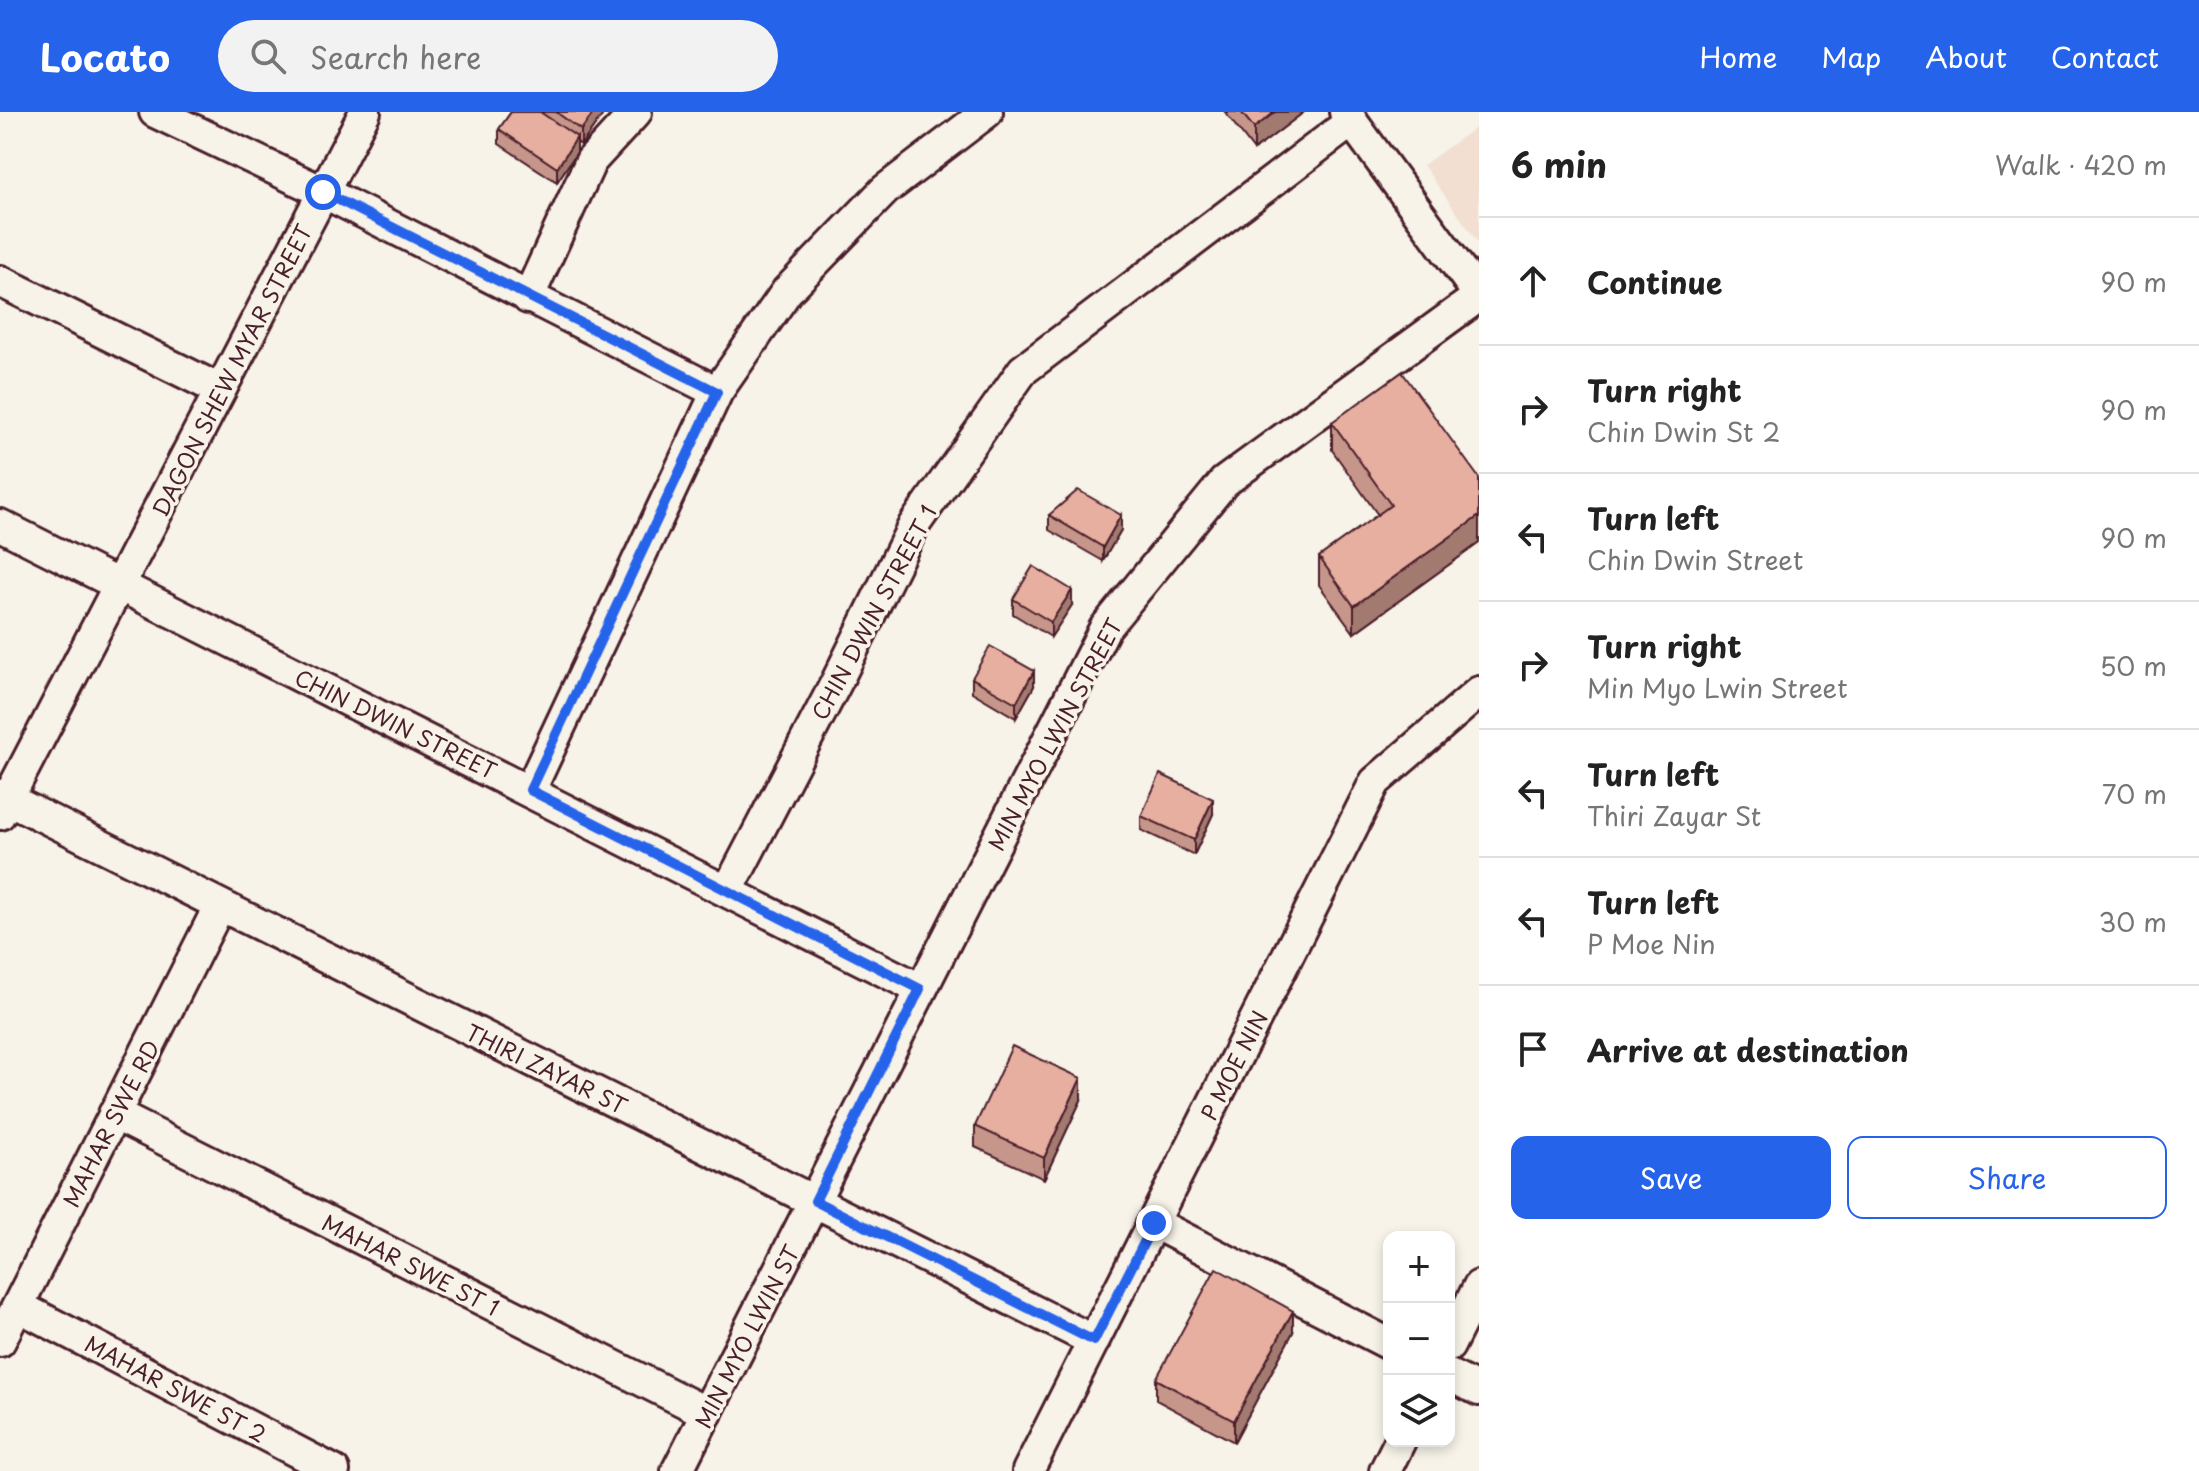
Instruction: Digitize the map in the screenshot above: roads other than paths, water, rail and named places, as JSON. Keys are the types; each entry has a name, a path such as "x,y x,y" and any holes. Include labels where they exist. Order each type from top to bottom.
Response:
{"street":[{"path":"155,112 323,192 717,392"},
{"name":"DAGON SHEW MYAR STREET","path":"3,803 120,585 218,389 365,112"},
{"path":"528,298 591,161 636,112"},
{"path":"530,790 717,392 787,291 885,190 987,112"},
{"path":"1348,116 1479,296"},
{"name":"CHIN DWIN STREET 1","path":"728,890 914,525 1023,370 1348,116"},
{"path":"0,281 218,389"},
{"name":"MIN MYO LWIN STREET","path":"815,1201 1105,628 1224,482 1479,296"},
{"name":"CHIN DWIN STREET","path":"0,525 920,989"},
{"name":"P MOE NIN","path":"1028,1471 1375,782 1479,692"},
{"name":"THIRI ZAYAR ST","path":"3,803 220,905 1094,1341"},
{"name":"MAHAR SWE RD","path":"0,1341 220,905"},
{"name":"MAHAR SWE ST 1","path":"114,1114 707,1413"},
{"name":"MIN MYO LWIN ST","path":"677,1471 815,1201"},
{"path":"1154,1223 1383,1341"},
{"path":"1455,1334 1479,1286"},
{"name":"MAHAR SWE ST 2","path":"18,1306 334,1471"},
{"path":"1455,1378 1479,1390"},
{"path":"1385,1471 1397,1447"}]}
